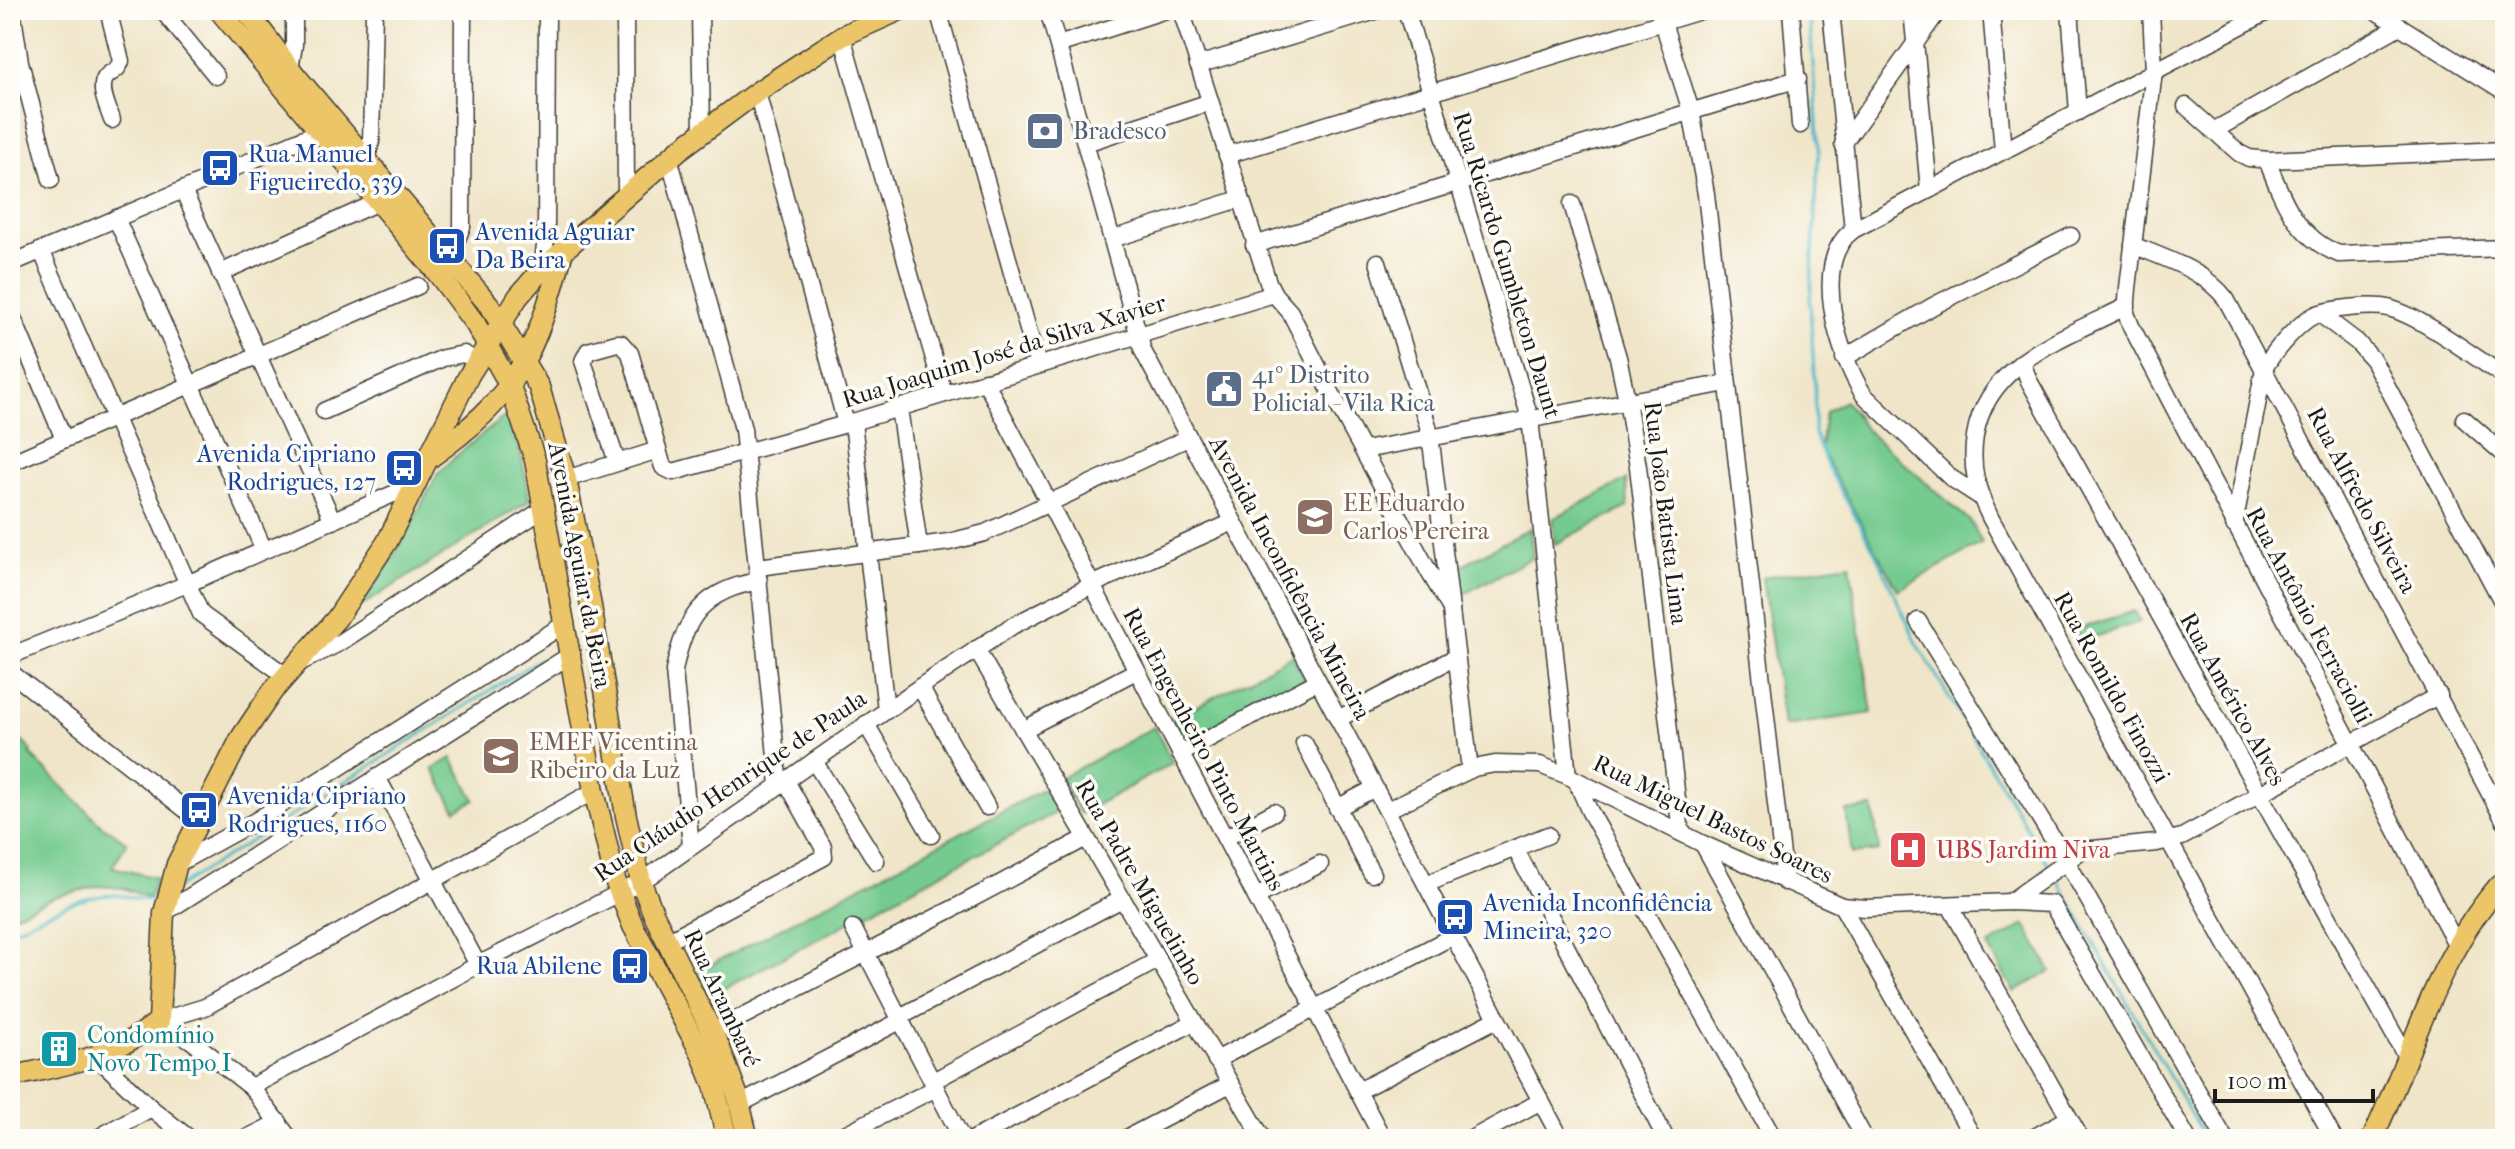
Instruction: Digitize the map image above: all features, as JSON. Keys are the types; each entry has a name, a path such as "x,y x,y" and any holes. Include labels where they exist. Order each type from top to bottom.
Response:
{"main road":[{"name":"Avenida Aguiar da Beira","path":"219,10 439,275 478,360 510,386 535,460 594,791 620,893"},
{"name":"Avenida Aguiar da Beira","path":"246,10 290,69 366,160 442,248 506,313 543,400 566,479 626,816 641,882"},
{"path":"10,1077 96,1056 135,1040 159,1021 170,888 241,738 291,670 342,610 389,539 478,360 506,313 542,269 669,157 757,92 842,36 900,10"},
{"path":"426,461 471,428 510,386 526,363 542,324 563,251"},
{"path":"506,313 521,300 534,299 539,302 542,324"},
{"path":"478,360 470,400 489,410"},
{"path":"594,791 607,790 612,793 626,816"},
{"path":"2372,1139 2444,967 2456,944 2505,879"},
{"name":"Rua Arambaré","path":"641,882 712,1032 740,1104 748,1139"},
{"name":"Rua Arambaré","path":"620,893 633,926 702,1055 714,1085 727,1138"}],"street":[{"path":"12,10 22,74 51,180"},
{"path":"108,10 121,57 118,70 106,77 103,85 112,120"},
{"path":"162,10 216,76"},
{"path":"290,69 294,10"},
{"path":"366,160 371,142 374,10"},
{"path":"442,248 457,239 462,227 463,10"},
{"path":"542,269 546,238 547,10"},
{"path":"625,10 626,194"},
{"path":"700,10 702,133"},
{"path":"938,10 1038,365"},
{"name":"Avenida Inconfidência Mineira","path":"1048,10 1143,351 1561,1139"},
{"path":"1058,45 1166,10"},
{"path":"1181,10 1254,245 1274,294 1290,312 1451,609"},
{"path":"1198,65 1379,10"},
{"name":"Rua Ricardo Gumbleton Daunt","path":"1406,10 1530,418 1572,778 1774,1139"},
{"path":"1227,155 1431,93 1661,16 1703,10"},
{"path":"1791,10 1800,125"},
{"path":"1831,10 1853,230"},
{"path":"1912,10 1929,190"},
{"path":"1843,144 1939,10"},
{"path":"1991,10 2003,151"},
{"path":"2070,10 2078,112"},
{"path":"2127,306 2154,71 2151,10"},
{"path":"2233,10 2235,29"},
{"path":"1979,496 1951,478 1864,395 1844,358 1836,332 1832,305 1833,257 1840,242 1853,230 2271,10"},
{"path":"2374,10 2505,92"},
{"path":"1661,16 1691,111 1706,194 1785,882"},
{"path":"2213,131 2400,26"},
{"path":"842,36 944,394"},
{"path":"1254,245 1798,79"},
{"path":"757,92 849,423 886,710"},
{"path":"1086,143 1210,102"},
{"path":"2186,106 2239,153 2249,158 2267,160 2505,150"},
{"path":"10,264 318,132"},
{"path":"667,941 824,857 823,847 782,783 747,452 736,399 669,157"},
{"path":"2267,160 2300,227 2322,247 2339,254 2505,248"},
{"path":"183,190 333,521"},
{"path":"1112,239 1240,199"},
{"path":"220,273 378,202"},
{"name":"Rua João Batista Lima","path":"1572,204 1618,357 1627,400 1638,467 1681,833"},
{"path":"116,218 264,550"},
{"path":"1844,358 1933,306 2071,236"},
{"name":"Rua Alfredo Silveira","path":"2133,245 2201,275 2216,285 2226,299 2505,822"},
{"path":"41,250 206,621 291,670 364,627 545,508"},
{"path":"1378,262 1430,437 1470,770"},
{"path":"10,463 418,286"},
{"name":"Rua Joaquim José da Silva Xavier","path":"747,452 1139,337 1274,294"},
{"name":"Rua Romildo Finozzi","path":"2127,306 2006,373 1990,393 1978,416 1973,473 1979,496 2334,1139"},
{"name":"Rua Antônio Ferraciolli","path":"2127,306 2131,326 2151,368 2456,944"},
{"path":"2234,525 2264,369 2277,350 2311,318 2378,306 2397,311 2505,377"},
{"path":"10,311 64,439"},
{"path":"2320,314 2357,342 2373,360 2505,607"},
{"path":"617,462 583,361 588,351 617,343 621,343 630,353 663,467 669,472 747,452"},
{"path":"324,411 443,358 464,354 478,360"},
{"name":"Rua Américo Alves","path":"2022,362 2029,381 2407,1058"},
{"name":"Rua Engenheiro Pinto Martins","path":"985,381 1383,1139"},
{"path":"1364,450 1727,383"},
{"path":"899,408 919,546"},
{"path":"2464,419 2505,455"},
{"path":"691,846 674,671 683,632 704,603 758,574 985,533 1188,438"},
{"name":"Avenida Aguiar da Beira","path":"566,479 658,450"},
{"path":"10,656 187,584 416,484"},
{"name":"Rua Cláudio Henrique de Paula","path":"251,1087 641,882 886,710 1037,612 1233,522"},
{"path":"342,610 348,626 364,627"},
{"path":"1918,621 2067,862 2225,1139"},
{"path":"170,888 257,820 566,623"},
{"name":"Rua Padre Miguelinho","path":"976,649 1263,1139"},
{"path":"170,888 377,777 572,654"},
{"path":"1338,719 1456,657"},
{"path":"1023,730 1136,671"},
{"path":"10,672 200,821"},
{"path":"1180,754 1318,681"},
{"path":"920,687 987,807"},
{"path":"2010,902 2082,850 2170,841 2260,796 2439,695"},
{"path":"866,724 931,835"},
{"path":"1304,743 1372,874"},
{"path":"814,761 876,861"},
{"name":"Rua Miguel Bastos Soares","path":"1387,810 1470,770 1495,764 1540,765 1703,844 1842,906 2052,904 2188,1139"},
{"path":"377,777 478,965"},
{"path":"1337,808 1375,788"},
{"path":"159,1021 205,1007 594,791"},
{"path":"1225,838 1274,812"},
{"path":"1426,884 1548,835"},
{"path":"712,1032 1086,838"},
{"path":"1703,844 1865,1139"},
{"path":"1515,848 1666,1139"},
{"path":"1256,897 1320,864"},
{"path":"740,1104 1122,899"},
{"path":"1842,906 1974,1139"},
{"path":"1950,906 2081,1139"},
{"path":"853,928 962,1139"},
{"path":"1216,1060 1453,936"},
{"path":"835,1139 1158,960"},
{"path":"1358,1091 1497,1019"},
{"path":"159,1021 192,1041 251,1087 290,1139"},
{"path":"974,1139 1194,1022"},
{"path":"96,1056 151,1108 190,1139"},
{"path":"1125,1139 1230,1084"},
{"path":"1471,1139 1541,1101"},
{"path":"96,1139 151,1108"},
{"path":"2031,1139 2069,1118"},
{"path":"245,1139 279,1122"}],"green space":[{"path":"1845,401 1866,430 1971,522 1982,543 1898,590 1820,449 1825,412"},
{"path":"505,416 518,443 529,501 358,608 393,558 437,475"},
{"path":"1626,480 1628,507 1555,544 1552,519"},
{"path":"1530,528 1533,557 1457,598 1455,569"},
{"path":"1850,564 1872,713 1784,726 1762,577"},
{"path":"2134,611 2140,622 2081,641 2075,630"},
{"path":"1292,655 1305,680 1185,746 1171,720"},
{"path":"1154,727 1173,763 1080,814 1061,778"},
{"path":"10,730 105,829 127,843 112,867 156,878 149,898 123,888 98,886 54,897 10,917"},
{"path":"452,758 475,800 456,810 433,769"},
{"path":"1046,788 1059,811 708,997 699,971"},
{"path":"1873,807 1879,851 1852,854 1846,811"},
{"path":"2025,925 2051,971 2014,992 1988,946"}],"waterway":[{"path":"1809,10 1819,148 1810,303 1814,432 1827,466 1874,550 1917,643 2049,865"},
{"path":"178,887 540,659"},
{"path":"2055,875 2205,1139"},
{"path":"10,932 85,899 118,895 149,900 161,896"}],"place":[{"name":"Bradesco","path":"1045,131"},
{"name":"Rua Manuel Figueiredo, 339","path":"220,168"},
{"name":"Avenida Aguiar Da Beira","path":"447,246"},
{"name":"41º Distrito Policial - Vila Rica","path":"1224,389"},
{"name":"Avenida Cipriano Rodrigues, 127","path":"404,468"},
{"name":"EE Eduardo Carlos Pereira","path":"1315,517"},
{"name":"EMEF Vicentina Ribeiro da Luz","path":"501,756"},
{"name":"Avenida Cipriano Rodrigues, 1160","path":"199,810"},
{"name":"UBS Jardim Niva","path":"1908,850"},
{"name":"Avenida Inconfidência Mineira, 320","path":"1455,917"},
{"name":"Rua Abilene","path":"630,966"},
{"name":"Condomínio Novo Tempo I","path":"59,1049"}]}
